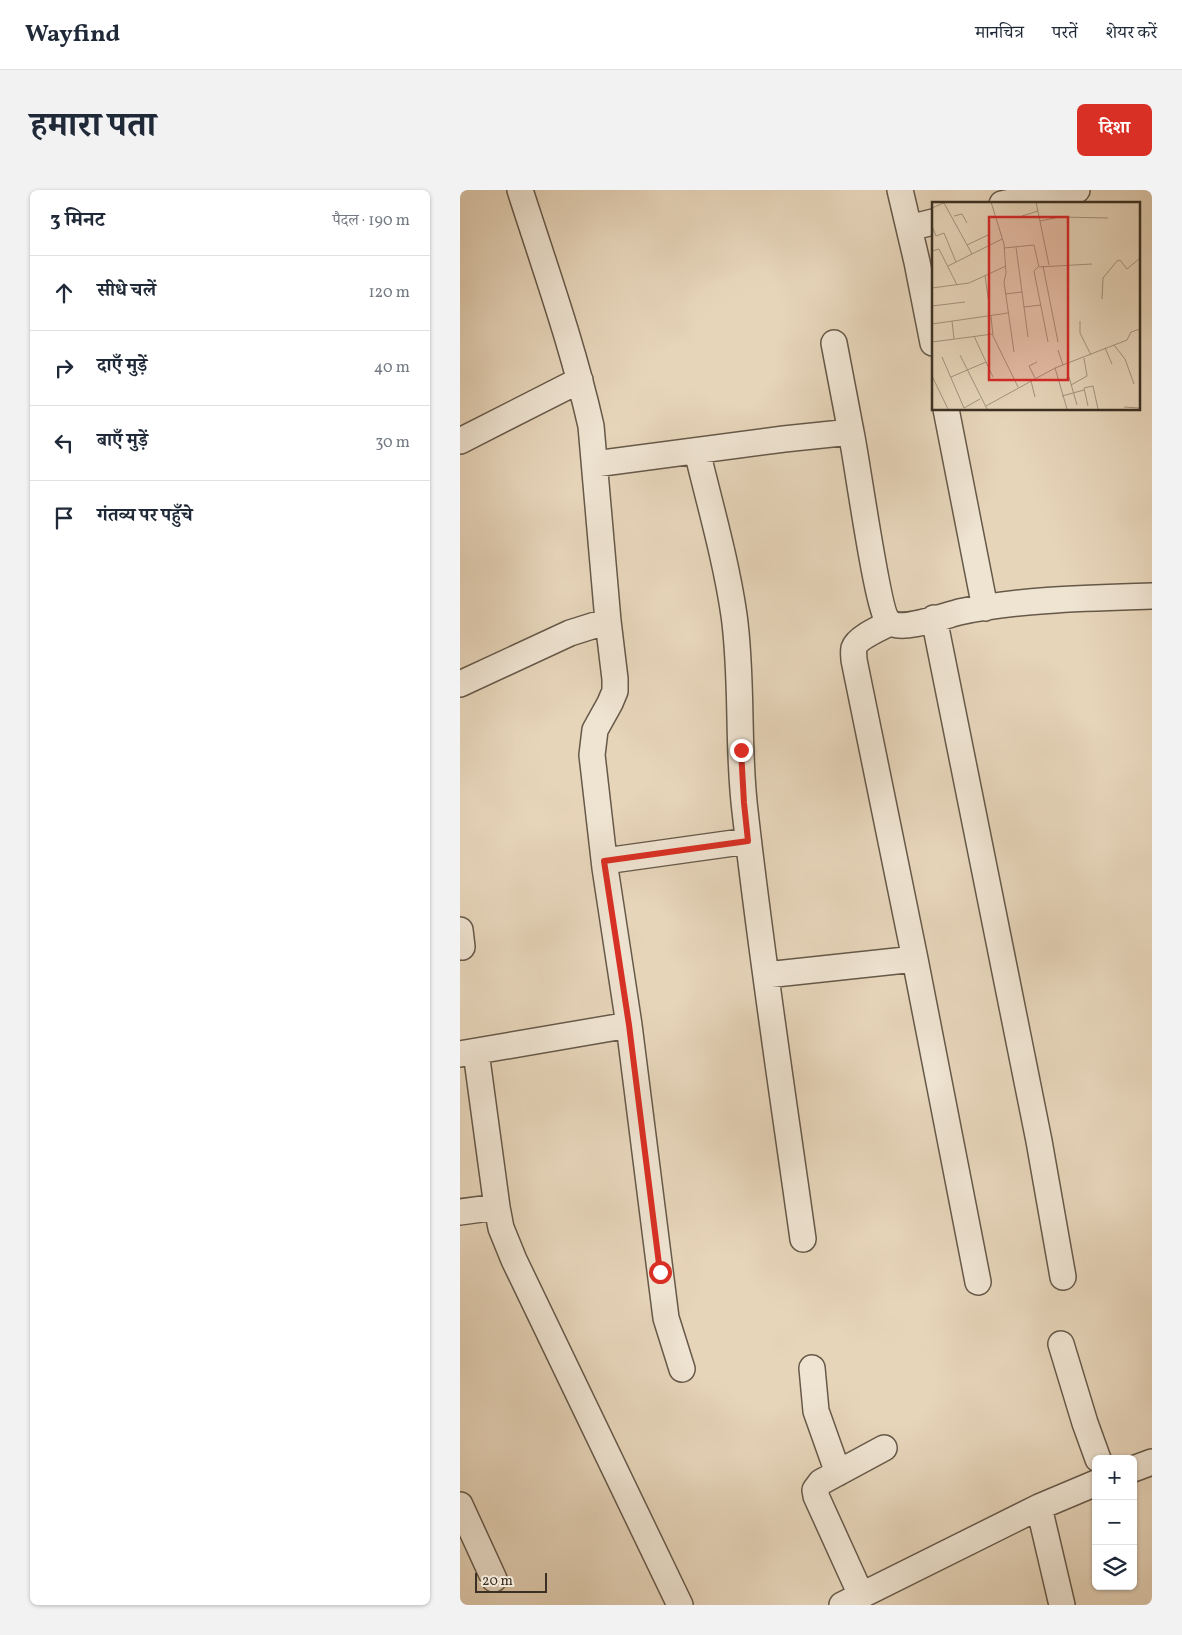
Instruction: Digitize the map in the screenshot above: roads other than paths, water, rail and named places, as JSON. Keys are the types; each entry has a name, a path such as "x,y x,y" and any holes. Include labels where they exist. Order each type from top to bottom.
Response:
{"street":[{"path":"520,190 556,300 580,380 591,426 608,622 615,679 615,692 595,730 592,755 604,861 629,1025 666,1318 682,1369"},
{"path":"900,190 932,338"},
{"path":"1010,202 1077,190"},
{"path":"909,228 932,222"},
{"path":"834,343 878,584 885,617 890,623 897,626 985,608 1083,598 1152,596"},
{"path":"460,441 580,380"},
{"path":"946,410 985,608"},
{"path":"595,464 851,432"},
{"path":"698,451 734,615 744,803 748,841 802,1238"},
{"path":"934,618 1040,1140 1064,1277"},
{"path":"460,684 570,633 608,622"},
{"path":"890,623 865,636 856,644 853,650 978,1282"},
{"path":"604,861 748,841"},
{"path":"766,975 915,959"},
{"path":"629,1025 468,1053 501,1228 514,1260 680,1605"},
{"path":"460,1212 497,1207"},
{"path":"1061,1344 1097,1455"},
{"path":"812,1368 816,1411 838,1473"},
{"path":"884,1448 821,1482 815,1490 851,1600 1039,1507 1092,1485"},
{"path":"1137,1468 1152,1462"},
{"path":"460,1506 494,1579"},
{"path":"1039,1507 1062,1605"}]}
